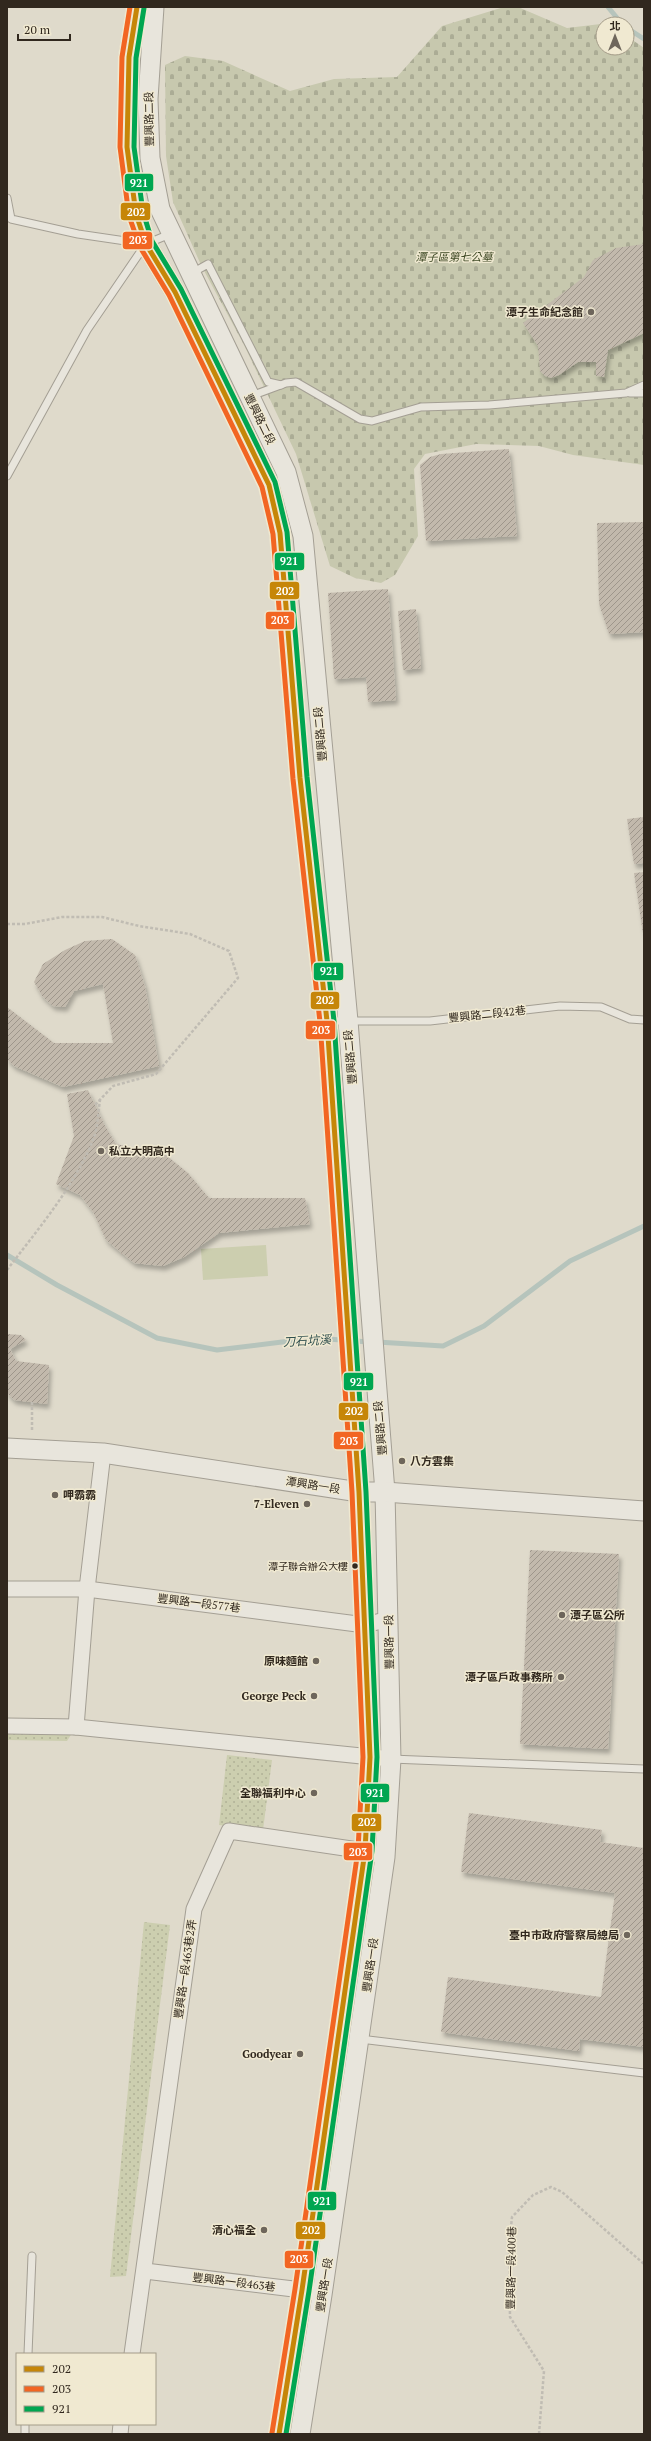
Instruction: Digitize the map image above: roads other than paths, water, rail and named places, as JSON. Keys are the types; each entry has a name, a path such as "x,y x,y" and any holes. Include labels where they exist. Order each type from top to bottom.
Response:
{"street":[{"name":"豐興路二段","path":"137,7 129,57 127,147 136,214 146,244 175,292 269,485 280,533 300,778 327,1021 359,1492"},
{"name":"豐興路二段","path":"154,7 148,98 150,158 160,209 170,234 286,472 303,536 348,1021 385,1492"},
{"name":"潭興路一段","path":"7,1448 103,1452 359,1492 385,1492 644,1511"},
{"path":"76,1727 87,1589 103,1452"},
{"name":"豐興路一段","path":"279,2434 340,2036 365,1851 370,1757 359,1492"},
{"name":"豐興路一段","path":"300,2434 360,2039 385,1857 391,1759 385,1492"},
{"name":"豐興路一段577巷","path":"7,1589 87,1589 365,1625 389,1619"},
{"path":"7,1726 76,1727 391,1759"},
{"name":"豐興路一段463巷2弄","path":"145,2271 194,1909 229,1831 365,1851 385,1857"},
{"path":"132,2353 145,2271"},
{"name":"豐興路一段463巷","path":"145,2271 302,2290 322,2295"}],"lane":[{"path":"7,198 9,221 78,234 146,244 170,234"},
{"path":"7,476 87,330 146,244"},
{"path":"190,274 208,264 268,382 281,385"},
{"path":"249,397 281,385 296,382 360,419 372,421 421,408 490,405 626,393 644,393"},
{"path":"626,393 644,385"},
{"name":"豐興路二段42巷","path":"327,1021 430,1020 560,1006 600,1006 630,1019 644,1020"},
{"path":"391,1759 644,1769"},
{"path":"340,2036 644,2073"},
{"path":"28,2353 32,2256"}],"waterway":[{"path":"608,7 615,16"},
{"path":"635,33 644,39"},
{"name":"刀石坑溪","path":"377,1342 443,1346 484,1326 570,1261 644,1226"},
{"name":"刀石坑溪","path":"7,1255 57,1285 157,1338 217,1350 314,1338 369,1342"}],"place":[{"name":"潭子生命紀念館","path":"591,312"},
{"name":"私立大明高中","path":"101,1151"},
{"name":"八方雲集","path":"402,1461"},
{"name":"呷霸霸","path":"55,1495"},
{"name":"7-Eleven","path":"307,1504"},
{"name":"潭子聯合辦公大樓","path":"355,1566"},
{"name":"潭子區公所","path":"562,1615"},
{"name":"原味麵館","path":"316,1661"},
{"name":"潭子區戶政事務所","path":"561,1677"},
{"name":"George Peck","path":"314,1696"},
{"name":"全聯福利中心","path":"314,1793"},
{"name":"臺中市政府警察局總局","path":"627,1935"},
{"name":"Goodyear","path":"300,2054"},
{"name":"清心福全","path":"264,2230"}],"park label":[{"name":"潭子區第七公墓","path":"454,257"}]}
